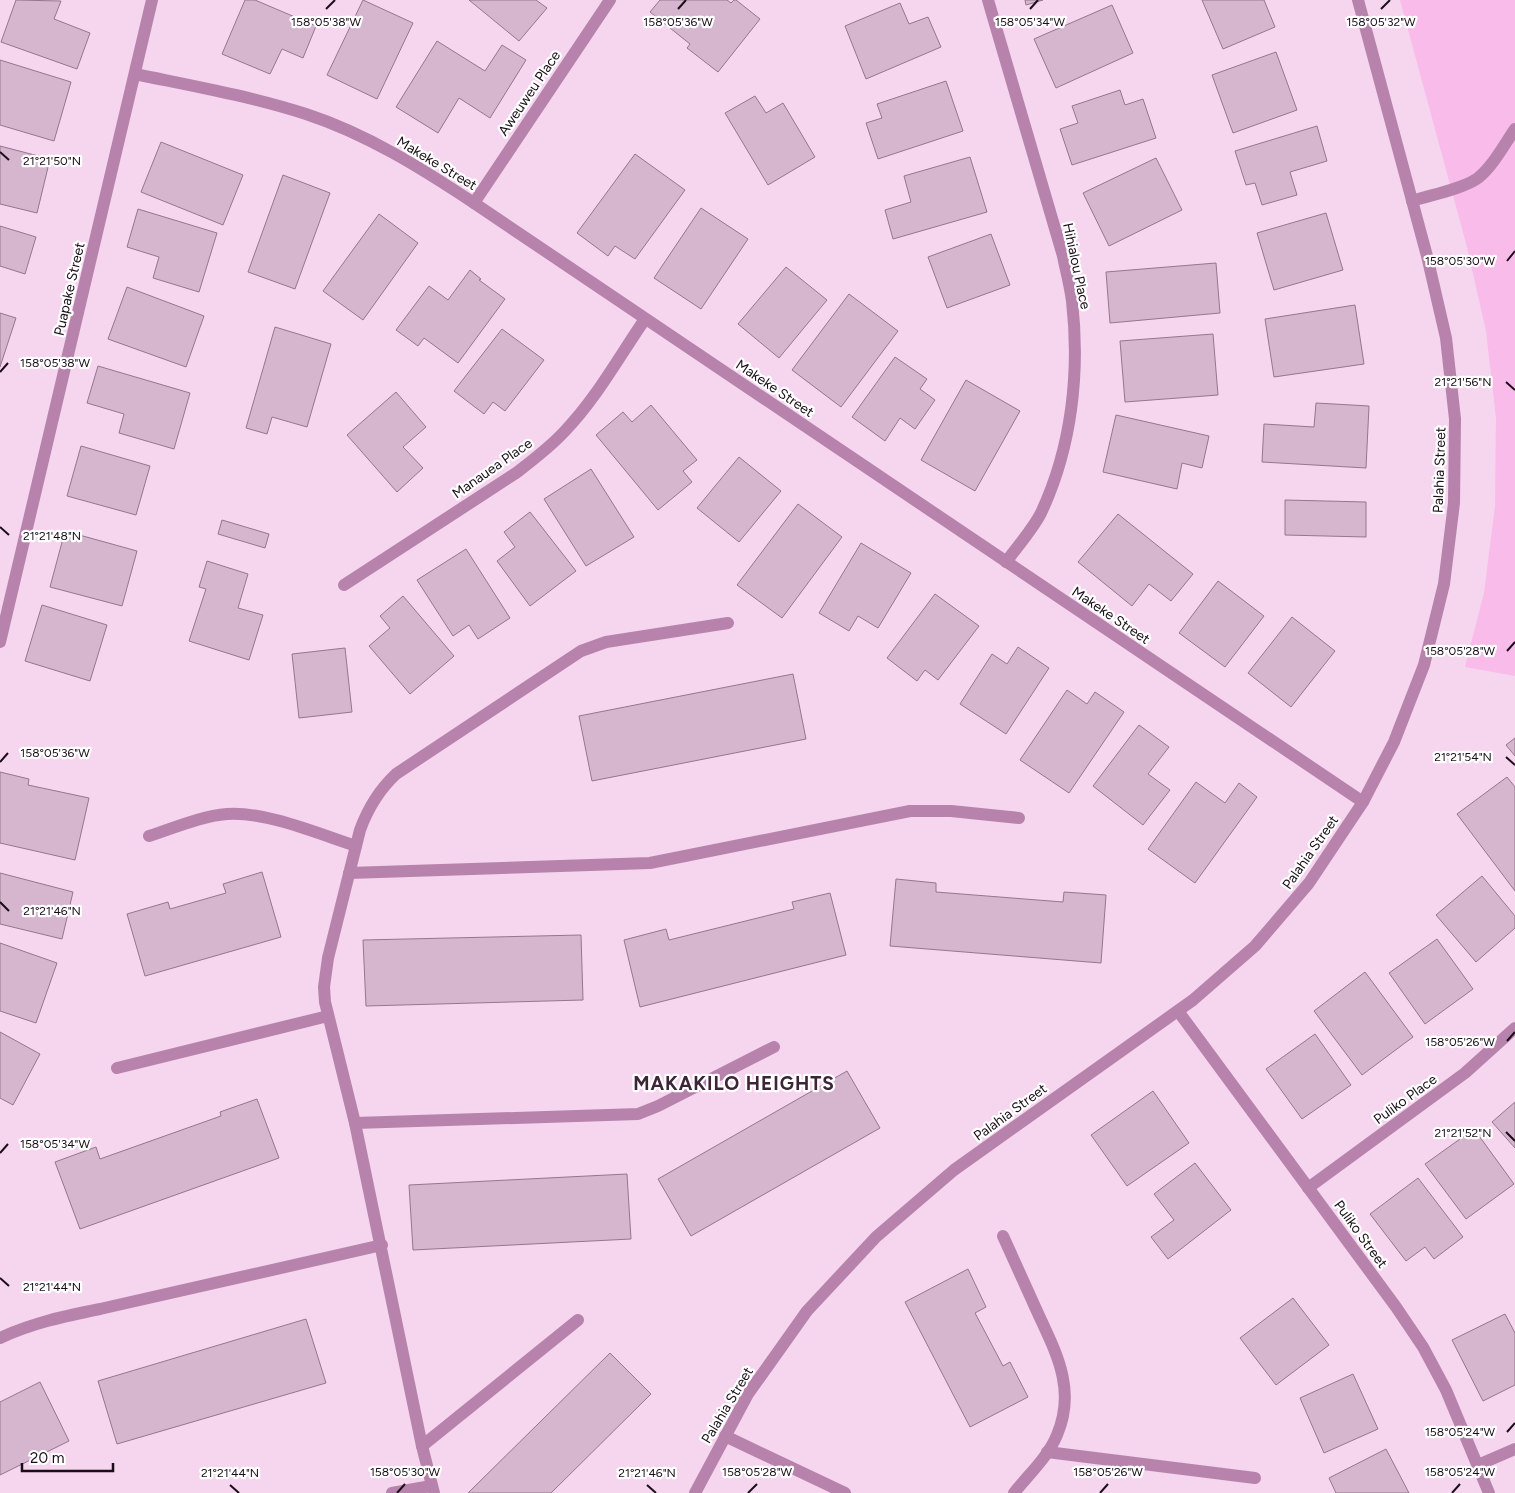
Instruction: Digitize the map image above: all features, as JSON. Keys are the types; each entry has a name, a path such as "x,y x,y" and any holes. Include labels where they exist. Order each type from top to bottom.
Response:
{"street":[{"name":"Puapake Street","path":"0,642 152,0"},
{"name":"Aweuweu Place","path":"474,203 610,0"},
{"name":"Hihialou Place","path":"988,0 1063,256 1072,299 1075,343 1074,387 1068,431 1056,473 1040,514 1006,562"},
{"name":"Palahia Street","path":"695,1493 748,1394 807,1311 876,1237 954,1170 1193,1000 1255,946 1309,884 1363,802 1394,742 1424,665 1444,584 1454,502 1455,419 1446,338 1427,256 1358,0"},
{"name":"Makeke Street","path":"136,74 259,100 308,114 355,133 400,156 474,203 1363,802"},
{"path":"1412,201 1462,186 1478,178 1488,169 1515,129"},
{"name":"Manauea Place","path":"344,586 516,473 564,433 584,409 645,319"},
{"path":"392,1493 433,1490 422,1446 382,1245 355,1123 328,1016 324,987 360,830 371,805 386,783 396,774 573,656 598,644 728,623"},
{"path":"349,873 650,862 910,811 951,811 1019,818"},
{"path":"150,836 212,816 239,814 266,818 356,846"},
{"name":"Puliko Street","path":"1178,1011 1396,1307 1423,1348 1446,1390 1489,1493"},
{"path":"117,1068 328,1016"},
{"name":"Puliko Place","path":"1308,1188 1464,1073 1515,1028"},
{"path":"355,1123 638,1114 658,1106 774,1047"},
{"path":"1003,1236 1059,1360 1065,1385 1064,1410 1057,1435 1047,1452 1014,1493"},
{"path":"0,1338 58,1317 110,1307 382,1245"},
{"path":"422,1446 578,1320"},
{"path":"725,1436 845,1493"},
{"path":"1478,1465 1515,1449"},
{"path":"1047,1452 1254,1478"}],"shaded area":[{"path":"1400,0 1515,0 1515,676 1465,667 1484,593 1495,506 1496,418 1486,331 1467,247"}],"building":[{"path":"16,0 61,1 54,19 90,33 77,69 1,42"},
{"path":"245,0 255,0 316,26 303,58 282,49 270,74 222,54"},
{"path":"363,0 413,23 377,99 327,75"},
{"path":"469,0 536,0 547,8 519,41"},
{"path":"660,0 727,0 731,3 736,0 760,19 718,72 687,48 690,44 650,12"},
{"path":"1025,0 1043,0 1026,5"},
{"path":"1202,0 1264,0 1275,27 1223,49"},
{"path":"900,3 909,24 928,17 941,47 866,79 845,26"},
{"path":"1112,5 1133,53 1056,88 1034,39"},
{"path":"437,41 485,71 502,45 526,60 490,118 459,98 438,133 396,107"},
{"path":"1276,52 1297,110 1233,133 1212,75"},
{"path":"0,60 71,82 54,141 0,125"},
{"path":"946,81 963,131 878,159 866,123 882,118 877,104"},
{"path":"1120,90 1125,105 1143,99 1156,138 1072,165 1060,129 1078,123 1072,106"},
{"path":"755,96 766,113 783,103 815,157 768,185 725,113"},
{"path":"1317,126 1327,161 1290,172 1297,195 1262,205 1255,183 1246,185 1235,151"},
{"path":"161,142 243,175 223,225 141,192"},
{"path":"0,146 50,159 37,213 0,204"},
{"path":"635,154 685,190 635,259 615,246 608,256 577,233"},
{"path":"970,157 987,212 893,239 885,210 911,202 904,176"},
{"path":"1156,158 1182,210 1109,246 1083,193"},
{"path":"283,175 330,193 295,289 248,272"},
{"path":"701,208 748,239 701,309 654,278"},
{"path":"138,209 217,233 199,292 153,278 159,257 127,247"},
{"path":"1326,213 1343,270 1274,290 1257,233"},
{"path":"379,214 418,243 363,320 323,291"},
{"path":"0,226 36,237 25,274 0,266"},
{"path":"991,234 1010,285 947,308 928,257"},
{"path":"1216,263 1220,313 1110,323 1106,272"},
{"path":"786,267 827,300 779,358 738,324"},
{"path":"470,270 481,279 479,280 505,299 458,363 424,338 418,346 396,330 429,286 448,300"},
{"path":"127,287 204,316 186,367 108,339"},
{"path":"849,294 898,331 841,407 792,370"},
{"path":"1355,305 1364,364 1274,377 1265,319"},
{"path":"0,313 16,318 0,367"},
{"path":"275,327 331,344 307,427 272,417 267,434 246,428"},
{"path":"502,329 544,360 505,411 493,402 484,414 454,391"},
{"path":"1213,334 1218,395 1125,402 1120,341"},
{"path":"895,357 927,379 920,389 935,400 915,429 900,418 885,441 852,417"},
{"path":"98,366 190,393 174,449 119,433 124,414 87,403"},
{"path":"966,380 1020,411 975,491 921,460"},
{"path":"396,392 426,427 403,447 423,468 397,492 347,435"},
{"path":"1316,403 1369,406 1366,468 1262,462 1264,424 1314,427"},
{"path":"651,405 697,460 683,471 692,482 658,510 596,435 623,412 632,422"},
{"path":"1116,415 1209,436 1202,468 1182,463 1177,489 1103,472"},
{"path":"81,446 150,466 136,515 67,496"},
{"path":"739,457 781,491 739,542 697,508"},
{"path":"591,469 634,537 586,566 544,499"},
{"path":"1285,500 1366,502 1366,537 1285,535"},
{"path":"798,504 842,537 782,618 737,585"},
{"path":"530,512 576,571 530,606 497,561 515,547 504,532"},
{"path":"1118,514 1193,574 1171,601 1149,584 1132,606 1078,562"},
{"path":"222,520 269,534 265,548 218,534"},
{"path":"65,531 137,551 122,606 50,587"},
{"path":"861,543 911,573 878,628 858,616 849,631 819,613"},
{"path":"466,549 510,618 478,639 469,625 453,636 417,580"},
{"path":"207,561 248,574 238,608 263,615 249,660 189,641 206,589 199,587"},
{"path":"1218,581 1264,616 1225,667 1179,633"},
{"path":"935,594 979,626 938,680 925,670 917,681 887,658"},
{"path":"403,596 454,656 410,694 369,646 390,628 380,616"},
{"path":"42,605 107,625 90,681 25,661"},
{"path":"1292,617 1335,651 1291,707 1248,673"},
{"path":"1018,647 1049,668 1006,734 960,704 992,654 1007,664"},
{"path":"345,648 352,712 299,718 292,654"},
{"path":"793,674 806,739 592,781 579,716"},
{"path":"1067,690 1087,704 1095,692 1124,712 1069,793 1020,760"},
{"path":"1139,725 1169,747 1148,774 1170,790 1143,825 1093,786"},
{"path":"1515,738 1515,756 1506,745"},
{"path":"0,772 29,779 28,785 89,798 75,860 0,843"},
{"path":"1507,777 1515,787 1515,891 1457,814"},
{"path":"1196,782 1225,803 1239,783 1257,797 1195,883 1148,849"},
{"path":"262,872 281,937 145,976 127,914 168,902 170,909 226,893 223,884"},
{"path":"0,873 73,892 62,939 0,924"},
{"path":"1482,876 1515,916 1515,928 1476,962 1436,915"},
{"path":"896,879 936,883 936,892 1063,902 1064,892 1106,895 1101,963 890,946"},
{"path":"830,893 846,955 640,1007 624,940 666,929 669,940 794,909 792,902"},
{"path":"581,935 583,1000 366,1006 363,940"},
{"path":"1437,939 1473,989 1425,1024 1389,973"},
{"path":"0,943 57,963 36,1023 0,1011"},
{"path":"1365,972 1413,1037 1362,1075 1314,1011"},
{"path":"0,1032 40,1054 13,1105 0,1098"},
{"path":"1315,1034 1351,1085 1302,1119 1266,1069"},
{"path":"847,1071 880,1128 691,1236 658,1179"},
{"path":"1153,1091 1189,1143 1127,1186 1091,1135"},
{"path":"257,1099 279,1158 80,1229 55,1162 96,1147 100,1159 221,1116 220,1112"},
{"path":"1515,1102 1515,1148 1492,1122"},
{"path":"1474,1129 1514,1184 1466,1219 1425,1164"},
{"path":"1195,1163 1231,1210 1168,1259 1151,1237 1174,1220 1154,1194"},
{"path":"627,1174 631,1239 413,1250 409,1185"},
{"path":"1418,1178 1463,1237 1434,1259 1425,1247 1406,1261 1370,1214"},
{"path":"968,1269 986,1307 975,1313 1003,1366 1010,1362 1028,1397 970,1427 905,1302"},
{"path":"1293,1298 1329,1345 1276,1385 1240,1338"},
{"path":"1505,1314 1515,1333 1515,1385 1483,1401 1452,1340"},
{"path":"306,1319 326,1383 117,1444 98,1381"},
{"path":"610,1353 651,1394 551,1493 468,1493"},
{"path":"1353,1374 1378,1429 1324,1453 1300,1398"},
{"path":"40,1382 69,1441 0,1475 0,1402"},
{"path":"1386,1449 1409,1493 1336,1493 1329,1478"}],"district":[{"name":"MAKAKILO HEIGHTS","path":"734,1083"}]}
